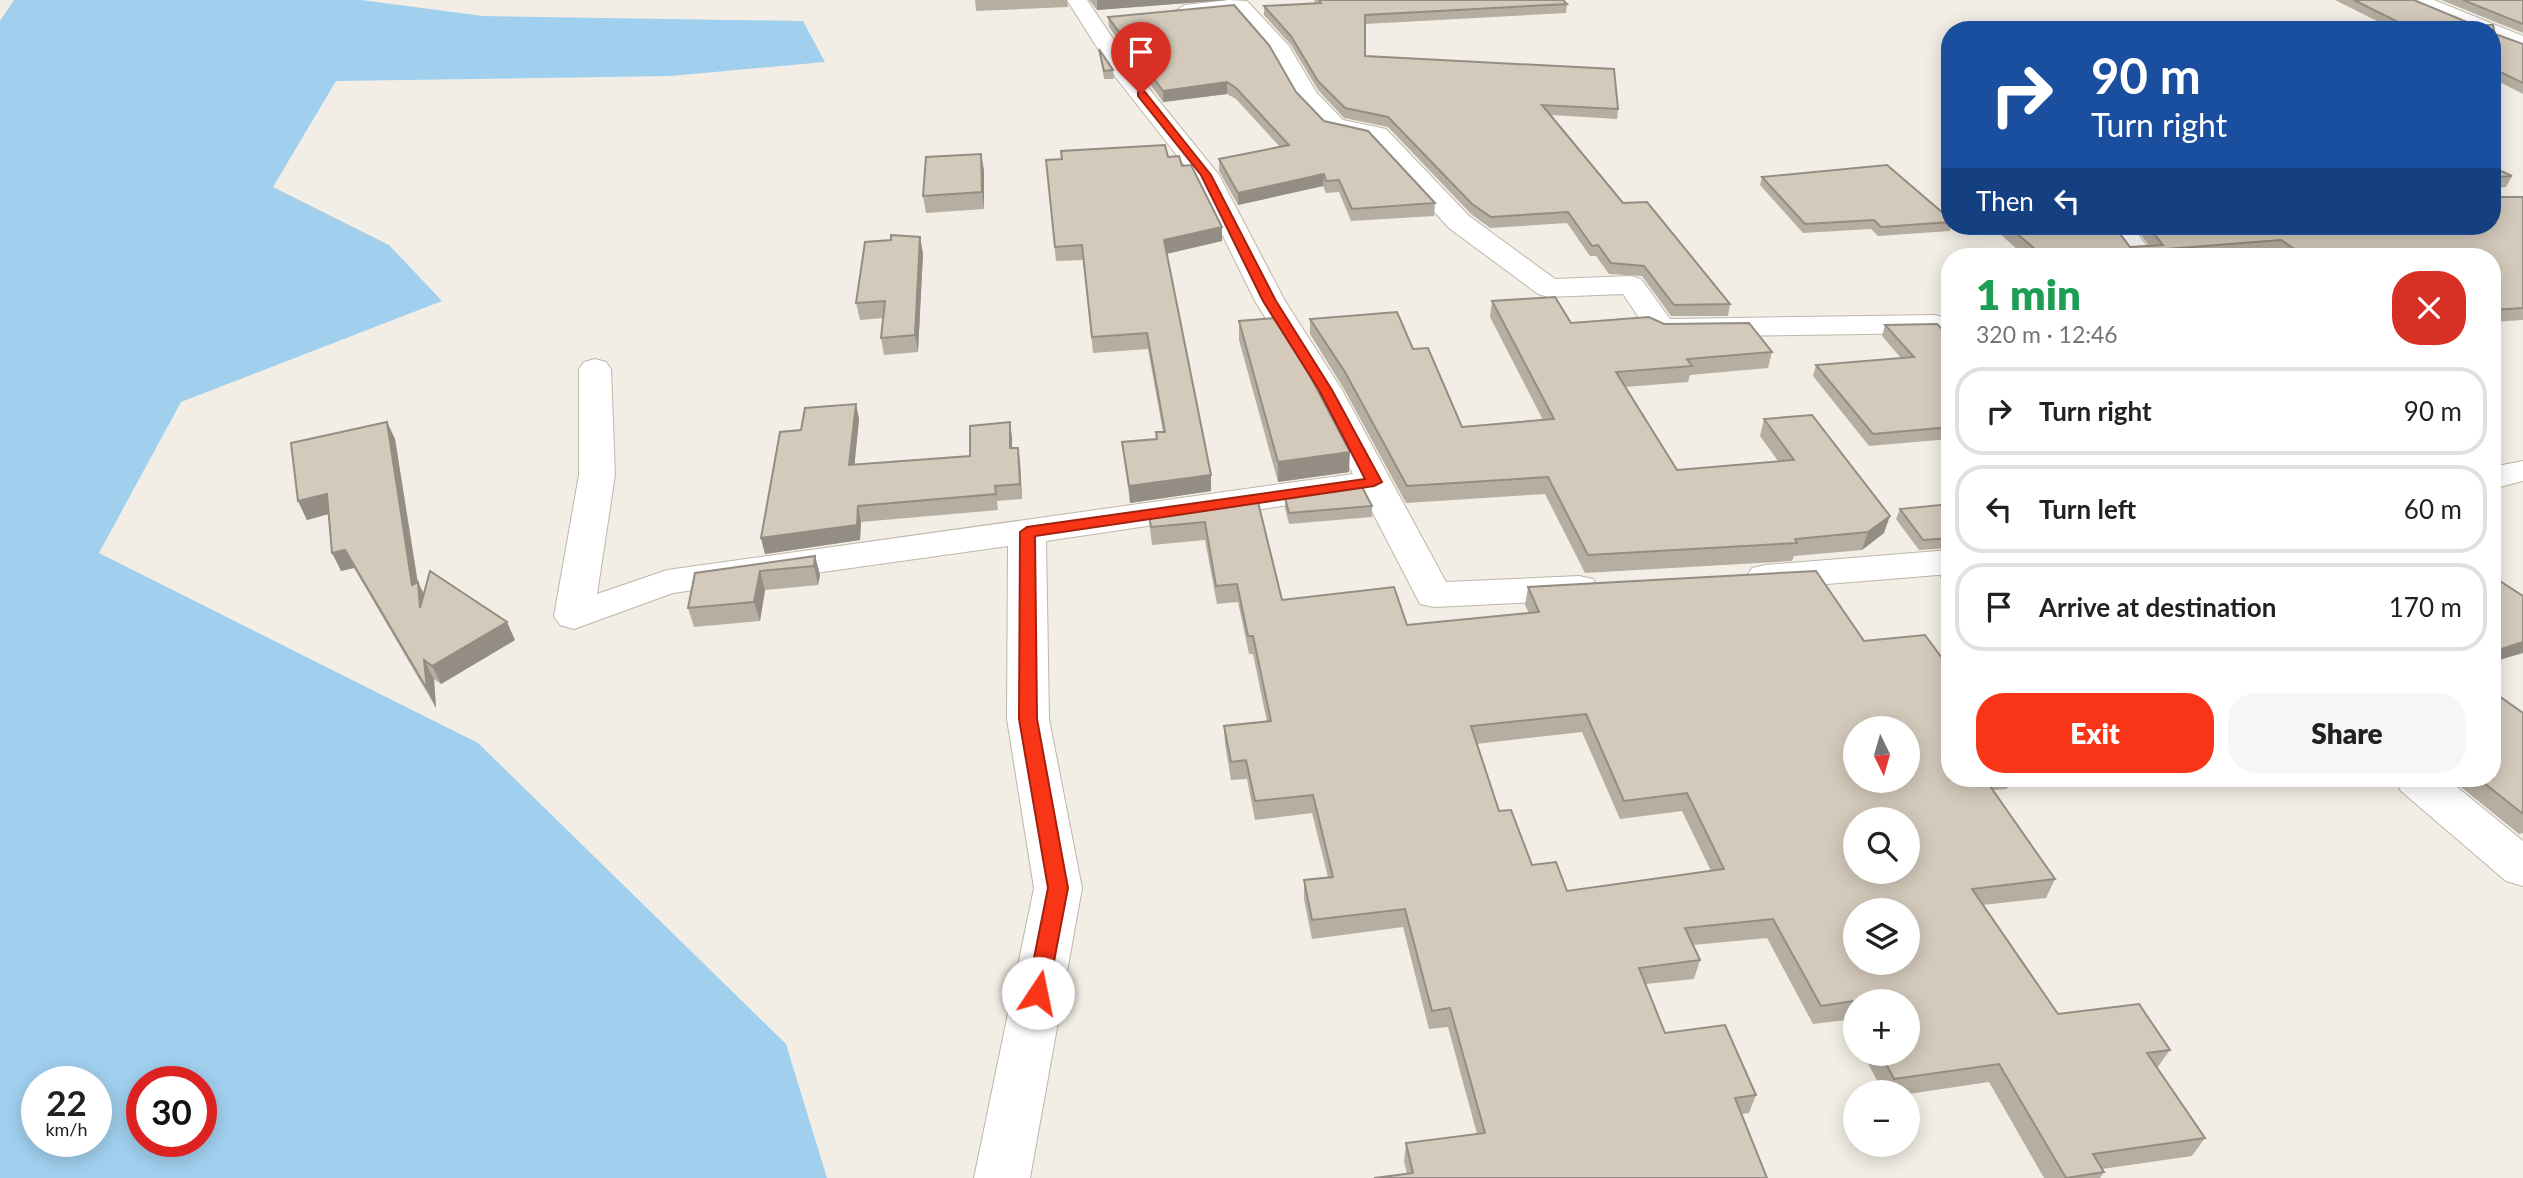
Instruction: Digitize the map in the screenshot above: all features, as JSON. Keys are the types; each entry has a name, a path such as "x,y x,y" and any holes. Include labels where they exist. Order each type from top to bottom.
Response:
{"street":[{"path":"2416,0 2467,21"},
{"path":"1158,13 1241,5 1281,51 1306,96 1335,126 1377,134 1459,222 1548,288 1631,285 1661,328 1941,328"},
{"path":"1095,12 1125,74 1206,175 1269,301 1326,390 1434,596 1612,586"},
{"path":"2501,35 2523,44"},
{"path":"594,369 597,475 574,616 667,582 1374,482"},
{"path":"2501,476 2523,471"},
{"path":"1002,1178 1058,888 1028,719 1027,532"},
{"path":"1736,580 1941,563"},
{"path":"2427,787 2523,868"}],"water":[{"path":"14,0 361,0 483,16 803,21 825,62 671,76 336,81 273,187 389,245 442,301 181,402 99,553 478,743 786,1044 827,1178 0,1178 0,21"}],"building":[{"path":"1319,0 1563,0 1567,4 1365,15 1365,56 1614,69 1618,109 1542,105 1623,203 1647,202 1730,304 1674,305 1644,266 1611,263 1598,245 1592,246 1568,212 1491,217 1472,204 1388,117 1345,108 1318,81 1291,36 1264,6 1321,3"},
{"path":"2354,0 2414,0 2464,21 2396,21"},
{"path":"2463,0 2523,0 2523,24"},
{"path":"1234,5 1269,45 1296,92 1324,121 1368,131 1435,203 1352,209 1339,180 1326,181 1324,174 1238,193 1219,159 1289,145 1236,88 1227,82 1163,91 1108,17"},
{"path":"2501,36 2523,44 2523,83 2501,72"},
{"path":"1099,49 1113,70 1104,71"},
{"path":"1165,145 1168,157 1179,156 1182,166 1191,165 1222,227 1164,240 1211,475 1129,486 1122,442 1157,439 1156,432 1165,432 1147,333 1092,337 1082,245 1055,247 1046,160 1062,159 1061,151"},
{"path":"981,154 982,192 923,196 926,157"},
{"path":"1887,165 1941,211 1941,223 1881,227 1874,220 1805,224 1762,177"},
{"path":"2501,171 2512,176 2501,177"},
{"path":"2501,197 2523,197 2523,308 2501,309 2501,248 2293,248 2281,240 2178,248 2034,248 2018,235 2121,235 2130,247 2163,245 2155,235 2501,235"},
{"path":"891,235 920,237 915,335 881,338 885,301 856,303 865,242 891,240"},
{"path":"1555,297 1571,323 1649,317 1664,324 1749,323 1772,352 1687,359 1692,366 1616,372 1677,470 1794,460 1764,419 1812,415 1890,516 1868,532 1795,539 1797,543 1588,555 1548,477 1407,486 1345,372 1310,319 1397,312 1413,349 1428,348 1462,427 1554,419 1492,301"},
{"path":"1274,318 1308,372 1350,452 1278,462 1239,321"},
{"path":"1937,324 1941,328 1941,428 1873,434 1816,365 1914,357 1885,325"},
{"path":"856,404 849,465 970,456 970,426 1010,422 1010,448 1018,448 1020,484 995,486 996,494 858,506 857,525 761,538 780,432 801,430 805,408"},
{"path":"387,422 412,585 418,582 420,608 430,571 507,622 432,666 424,660 427,689 345,550 332,553 327,494 298,501 291,443"},
{"path":"1362,487 1372,506 1289,513 1285,498"},
{"path":"1257,498 1282,600 1394,587 1407,625 1539,612 1528,587 1816,571 1864,641 1925,635 1941,657 1941,787 1991,787 2055,879 1972,889 2058,1014 2139,1004 2170,1050 2147,1053 2205,1138 2093,1154 2104,1172 2066,1178 1999,1064 1894,1079 1887,1066 1920,1066 1920,989 1843,989 1843,1003 1821,1006 1773,919 1685,928 1700,960 1639,968 1665,1033 1725,1025 1756,1095 1735,1098 1767,1178 1374,1178 1413,1173 1406,1143 1485,1133 1450,1008 1432,1011 1405,909 1312,920 1304,880 1333,877 1313,795 1255,801 1246,760 1231,762 1224,726 1271,721 1253,636 1248,636 1237,584 1216,586 1205,522 1151,527 1148,511","holes":["1586,714 1624,801 1687,793 1724,869 1567,891 1556,862 1532,865 1511,810 1499,811 1471,726"]},
{"path":"1941,505 1941,539 1923,540 1900,509"},
{"path":"815,556 814,566 760,571 754,602 688,608 695,573"},
{"path":"2501,582 2523,596 2523,642 2501,649"},
{"path":"2501,697 2523,713 2523,814 2489,787 2501,787"}],"route":[{"path":"1038,993 1058,888 1028,719 1027,532 1374,482 1326,390 1269,301 1206,175 1141,94"}]}
